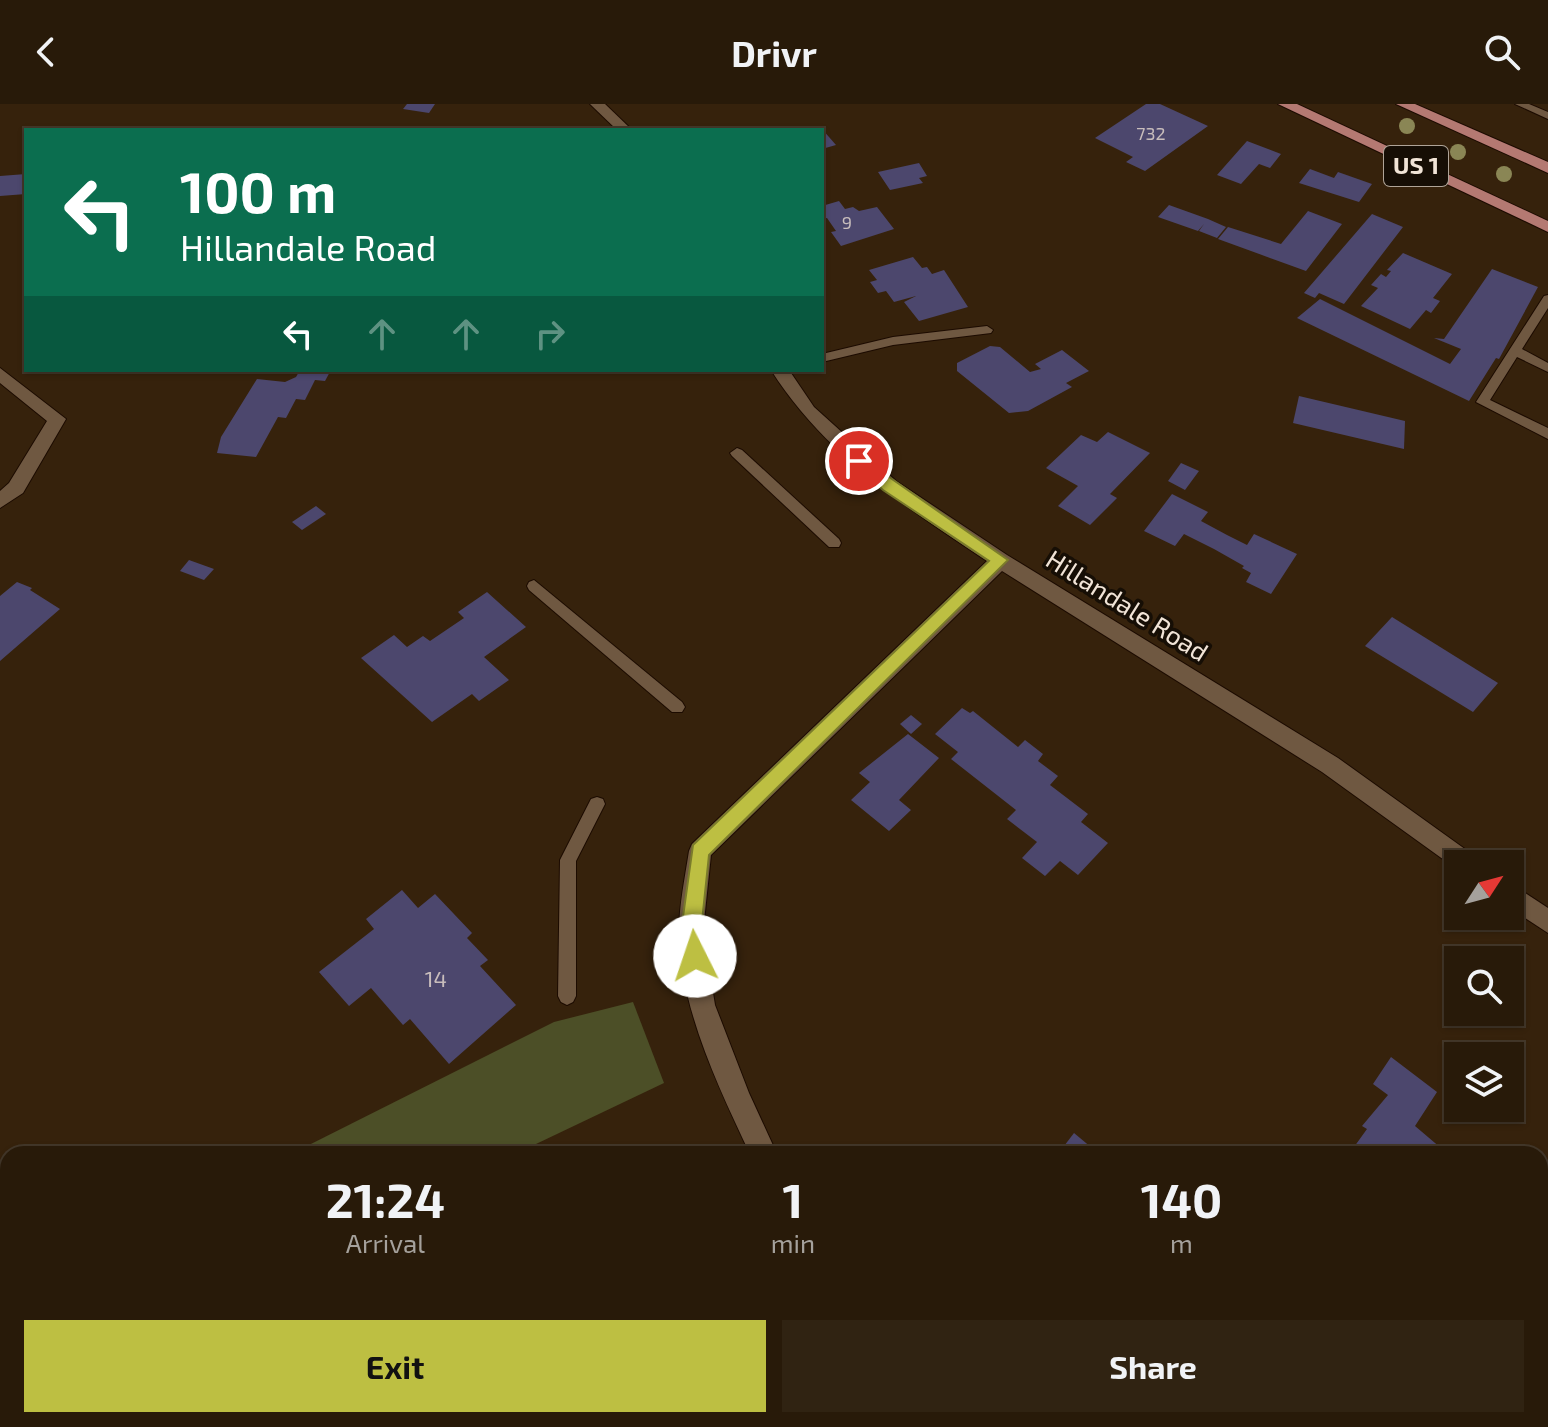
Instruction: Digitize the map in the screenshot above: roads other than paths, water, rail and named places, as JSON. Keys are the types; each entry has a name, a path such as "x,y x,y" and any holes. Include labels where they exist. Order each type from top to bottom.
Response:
{"main road":[{"name":"US 1","path":"1285,104 1548,227"},
{"name":"US 1","path":"1403,104 1548,168"}],"street":[{"path":"597,104 623,128"},
{"name":"Hillandale Road","path":"781,372 808,411 889,486 1000,560 1330,765 1448,850"},
{"path":"0,374 57,419 16,488 0,501"},
{"path":"760,1146 738,1099 703,1005 691,931 700,851 1000,560"},
{"path":"1524,904 1548,922"}],"lane":[{"path":"1520,104 1548,116"},
{"path":"1548,299 1482,402 1548,434"},
{"path":"824,358 914,337 987,330"},
{"path":"1515,351 1548,368"},
{"path":"737,453 834,543"},
{"path":"534,586 677,707"},
{"path":"567,996 568,860 597,804"}]}
